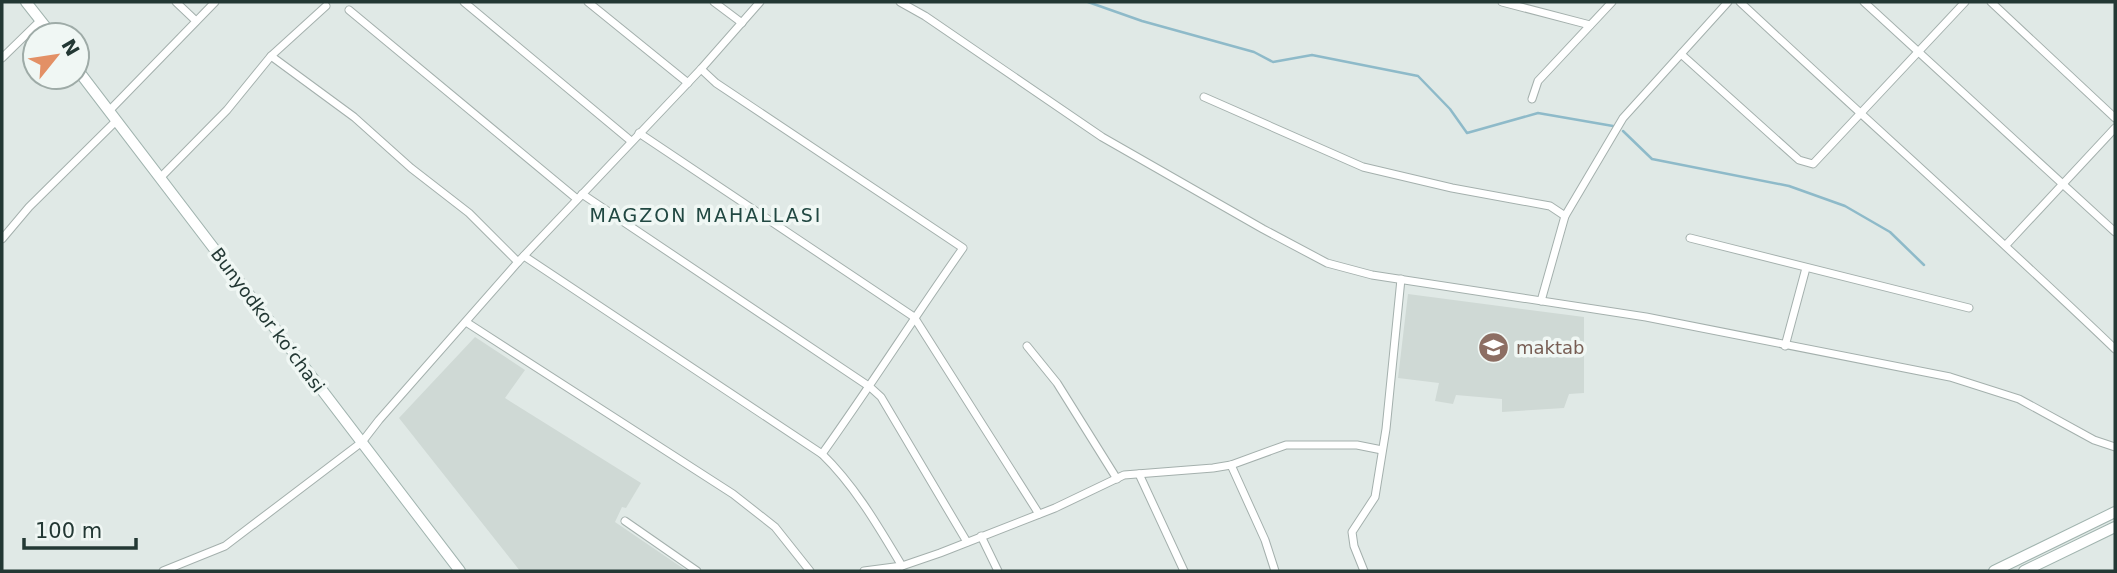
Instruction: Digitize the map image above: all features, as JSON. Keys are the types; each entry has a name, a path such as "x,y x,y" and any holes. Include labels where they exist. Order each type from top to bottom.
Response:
{"main road":[{"path":"26,2 41,20"},
{"name":"Bunyodkor koʻchasi","path":"91,87 460,571"},
{"path":"1994,571 2115,512"},
{"path":"2024,571 2115,527"}],"street":[{"path":"176,2 196,21"},
{"path":"109,111 215,2"},
{"path":"464,2 631,141"},
{"path":"588,2 688,83"},
{"path":"715,2 742,23"},
{"path":"163,571 225,546 362,442 521,259 688,83 760,2"},
{"path":"900,2 925,16 1102,137 1327,263 1372,275 1646,317 1950,377 2019,399 2094,440 2115,447"},
{"path":"1502,2 1590,25"},
{"path":"1532,99 1538,81 1612,2"},
{"path":"1541,301 1565,216 1623,118 1728,2"},
{"path":"1740,2 2006,245 2115,349"},
{"path":"1864,2 2115,232"},
{"path":"1681,54 1799,160 1813,164 1965,2"},
{"path":"1990,2 2115,118"},
{"path":"160,178 227,110 271,56 326,6"},
{"path":"349,10 580,197 870,387 881,397 967,542"},
{"path":"2,58 41,20"},
{"path":"271,56 354,117 521,259 822,454 866,507 902,566"},
{"path":"701,69 716,83 963,248 822,454"},
{"path":"1204,97 1363,167 1452,188 1550,206 1565,216"},
{"path":"2,239 29,206 116,121"},
{"path":"2006,245 2115,128"},
{"path":"639,133 914,317 1039,514"},
{"path":"1690,238 1969,308"},
{"path":"1785,346 1806,268"},
{"path":"1364,571 1352,533 1375,496 1401,279"},
{"path":"466,322 733,494 775,527 810,571"},
{"path":"1027,346 1057,383 1116,479"},
{"path":"864,571 902,566 967,542 1039,514 1124,475 1231,465 1286,446 1357,445 1382,450"},
{"path":"1231,465 1265,540 1275,571"},
{"path":"1139,474 1184,571"},
{"path":"625,520 697,571"},
{"path":"981,536 998,571"}],"shaded area":[{"name":"maktab","path":"1408,294 1584,317 1584,393 1569,394 1564,408 1502,412 1502,399 1456,395 1453,404 1435,401 1439,383 1398,378"},
{"path":"475,337 525,370 505,398 641,483 626,508 622,507 615,522 687,571 520,571 399,418"}],"waterway":[{"path":"1088,2 1142,21 1254,52 1273,62 1312,55 1418,76 1450,109 1467,133 1538,113 1613,126"},
{"path":"1623,131 1652,159 1789,186 1845,206 1890,232 1924,265"}],"place":[{"name":"maktab","path":"1493,347"}],"district":[{"name":"MAGZON MAHALLASI","path":"706,215"}]}
